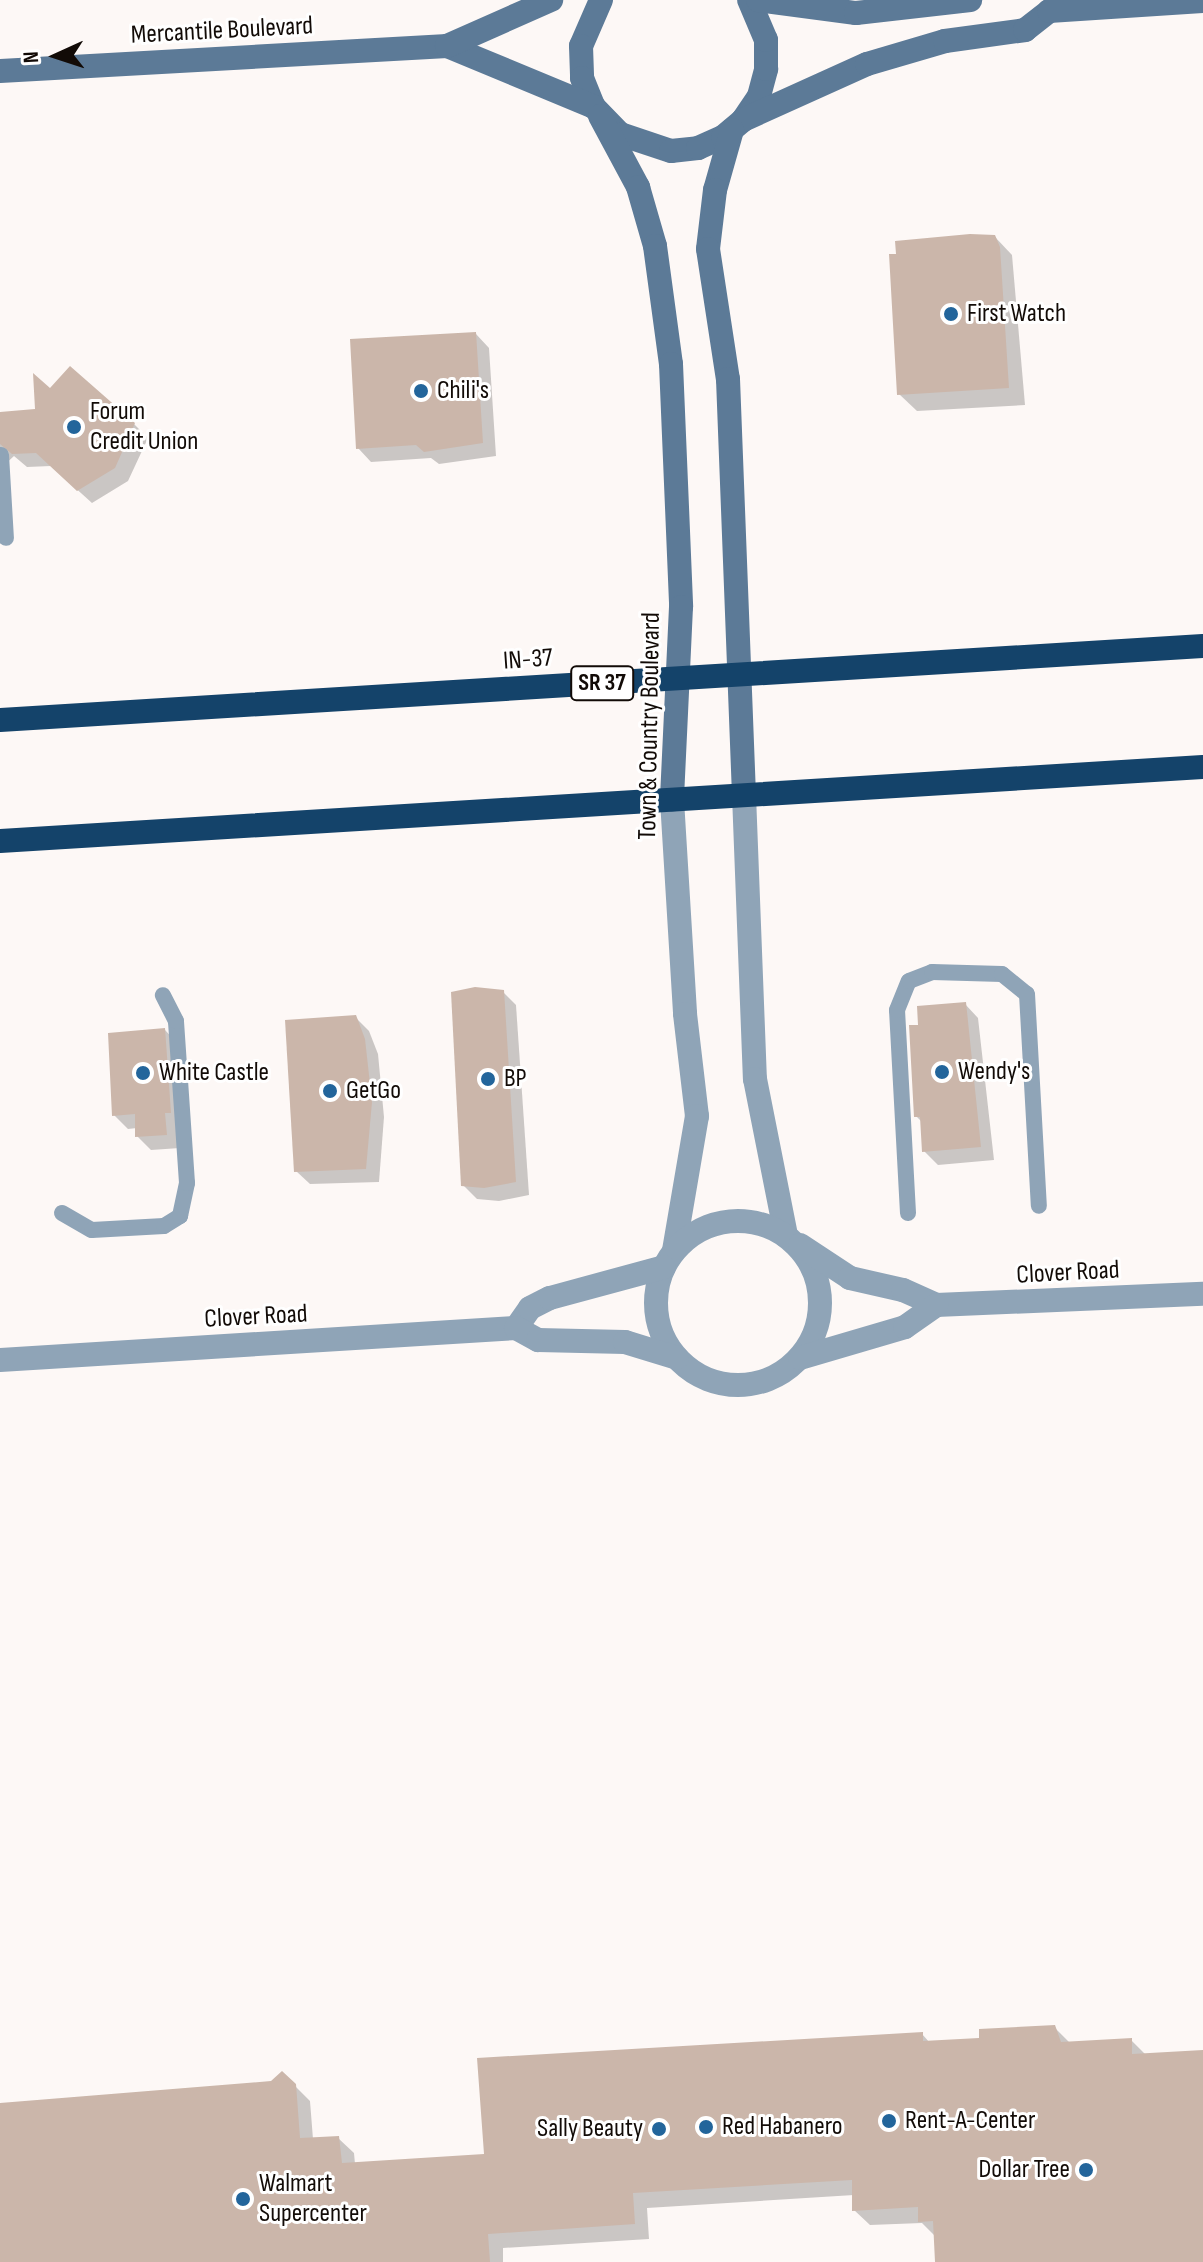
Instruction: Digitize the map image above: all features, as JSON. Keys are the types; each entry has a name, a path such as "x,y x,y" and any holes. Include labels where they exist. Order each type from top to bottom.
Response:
{"highway":[{"name":"IN-37","path":"0,720 1203,646"},
{"path":"0,841 1203,767"}],"street":[{"name":"Mercantile Boulevard","path":"0,71 447,46 551,0"},
{"name":"Town & Country Boulevard","path":"601,0 581,46 582,78 638,187 664,300 681,607 672,800 685,1014 697,1116 669,1259"},
{"path":"749,0 766,40 766,69 759,96 738,125 715,190 708,249 728,379 755,1079 790,1239 819,1285 821,1311 800,1358"},
{"path":"758,0 856,13 970,0"},
{"path":"738,125 867,64 945,41 1025,30 1041,6 1203,1"},
{"name":"Mercantile Boulevard","path":"447,46 597,111 644,146 671,151 698,148 738,125"},
{"path":"516,1328 530,1308 550,1298 669,1259 715,1223 764,1224 790,1239"},
{"name":"Clover Road","path":"790,1239 850,1278 903,1290 936,1305 1203,1294"},
{"path":"669,1259 656,1305 658,1324 677,1358 697,1375 722,1384 750,1385 775,1377 800,1358 905,1327 936,1305"},
{"name":"Clover Road","path":"0,1360 516,1328 538,1340 625,1342 677,1358"}],"lane":[{"path":"1,455 6,538"},
{"path":"908,1213 897,1010 909,981 932,972 1002,974 1027,994 1039,1206"},
{"path":"62,1213 92,1230 164,1226 180,1216 187,1183 176,1021 163,995"}],"building":[{"path":"970,234 995,235 1000,247 1009,388 897,395 889,254 896,254 895,241"},
{"path":"476,332 483,443 424,452 416,445 356,449 350,339"},
{"path":"70,366 135,423 115,468 77,491 36,453 12,454 0,444 0,412 35,409 33,373 50,388"},
{"path":"475,987 504,990 516,1182 484,1188 461,1186 451,992"},
{"path":"966,1002 981,1147 922,1152 920,1117 914,1117 909,1025 918,1025 917,1006"},
{"path":"356,1015 365,1039 372,1102 366,1169 294,1172 285,1020"},
{"path":"165,1028 171,1113 165,1113 167,1135 135,1137 135,1114 112,1116 108,1033"},
{"path":"1055,2025 1061,2042 1132,2038 1132,2054 1203,2050 1203,2262 935,2262 933,2221 918,2222 918,2207 852,2211 852,2180 633,2193 635,2224 488,2234 490,2262 0,2262 0,2103 271,2081 282,2071 296,2084 300,2138 339,2136 342,2163 484,2154 477,2058 923,2032 923,2041 979,2038 979,2029"}],"place":[{"name":"First Watch","path":"951,314"},
{"name":"Chili's","path":"421,391"},
{"name":"Forum Credit Union","path":"74,427"},
{"name":"Wendy's","path":"942,1072"},
{"name":"White Castle","path":"143,1073"},
{"name":"BP","path":"488,1079"},
{"name":"GetGo","path":"330,1091"},
{"name":"Rent-A-Center","path":"889,2121"},
{"name":"Red Habanero","path":"706,2127"},
{"name":"Sally Beauty","path":"659,2129"},
{"name":"Dollar Tree","path":"1086,2170"},
{"name":"Walmart Supercenter","path":"243,2199"}]}
